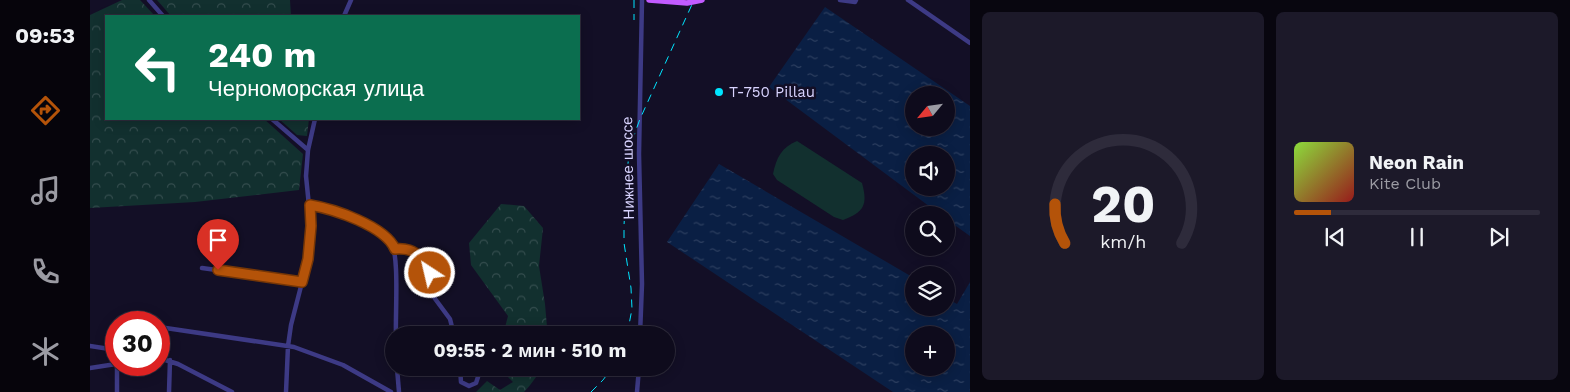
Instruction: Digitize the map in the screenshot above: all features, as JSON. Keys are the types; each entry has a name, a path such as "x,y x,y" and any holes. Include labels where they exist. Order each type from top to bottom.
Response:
{"main road":[{"path":"649,0 687,2 702,0"}],"street":[{"path":"149,0 163,15"},
{"path":"344,15 350,0"},
{"name":"Нижнее шоссе","path":"640,326 642,284 639,154 642,0"},
{"path":"840,0 854,2 856,0"},
{"path":"908,0 970,44"},
{"path":"273,120 308,150"},
{"path":"286,392 291,325 308,259 311,226 306,176 308,150 315,120"},
{"path":"310,205 322,207 372,226 392,241 395,249 396,326"},
{"path":"395,249 404,248 418,254 427,263 433,296 450,319 452,326"},
{"path":"202,268 302,282"},
{"path":"170,329 288,346 343,365 391,392"},
{"path":"90,346 105,348"},
{"path":"170,360 232,392"},
{"path":"90,368 105,366"},
{"path":"116,376 116,392"},
{"path":"169,392 170,376"},
{"path":"398,376 399,392"},
{"path":"461,376 461,382 469,386 476,383 478,376"},
{"path":"637,392 638,376"}],"green space":[{"path":"122,0 140,0 154,15 105,15 105,120 265,120 303,154 299,190 195,202 90,208 90,15"},
{"path":"157,0 290,0 291,15 170,15"},
{"path":"280,120 309,120 307,136 297,135"},
{"path":"797,141 862,183 865,197 860,211 843,220 834,217 777,180 773,174 778,158 787,146"},
{"path":"501,204 524,206 543,228 539,266 547,326 505,326 508,316 471,265 469,243"},
{"path":"507,376 537,376 524,392 476,392 487,381 500,390 513,382"}],"water":[{"path":"825,7 941,86 905,86 905,136 955,136 955,96 970,106 970,236 955,225 955,206 929,206 915,196 955,196 955,146 905,146 905,188 769,87"},
{"path":"719,164 905,273 905,316 955,316 955,303 957,304 970,282 970,392 893,392 667,242"}],"railway":[{"path":"634,0 634,20"},
{"path":"629,326 632,309 631,288 624,243 624,225 629,149 640,119 694,0"},
{"path":"591,392 606,376"}],"place":[{"name":"T-750 Pillau","path":"719,92"}],"route":[{"path":"218,270 302,282 308,259 311,226 310,205 322,207 372,226 392,241 395,249 404,248 418,254 427,263 430,273"}]}
